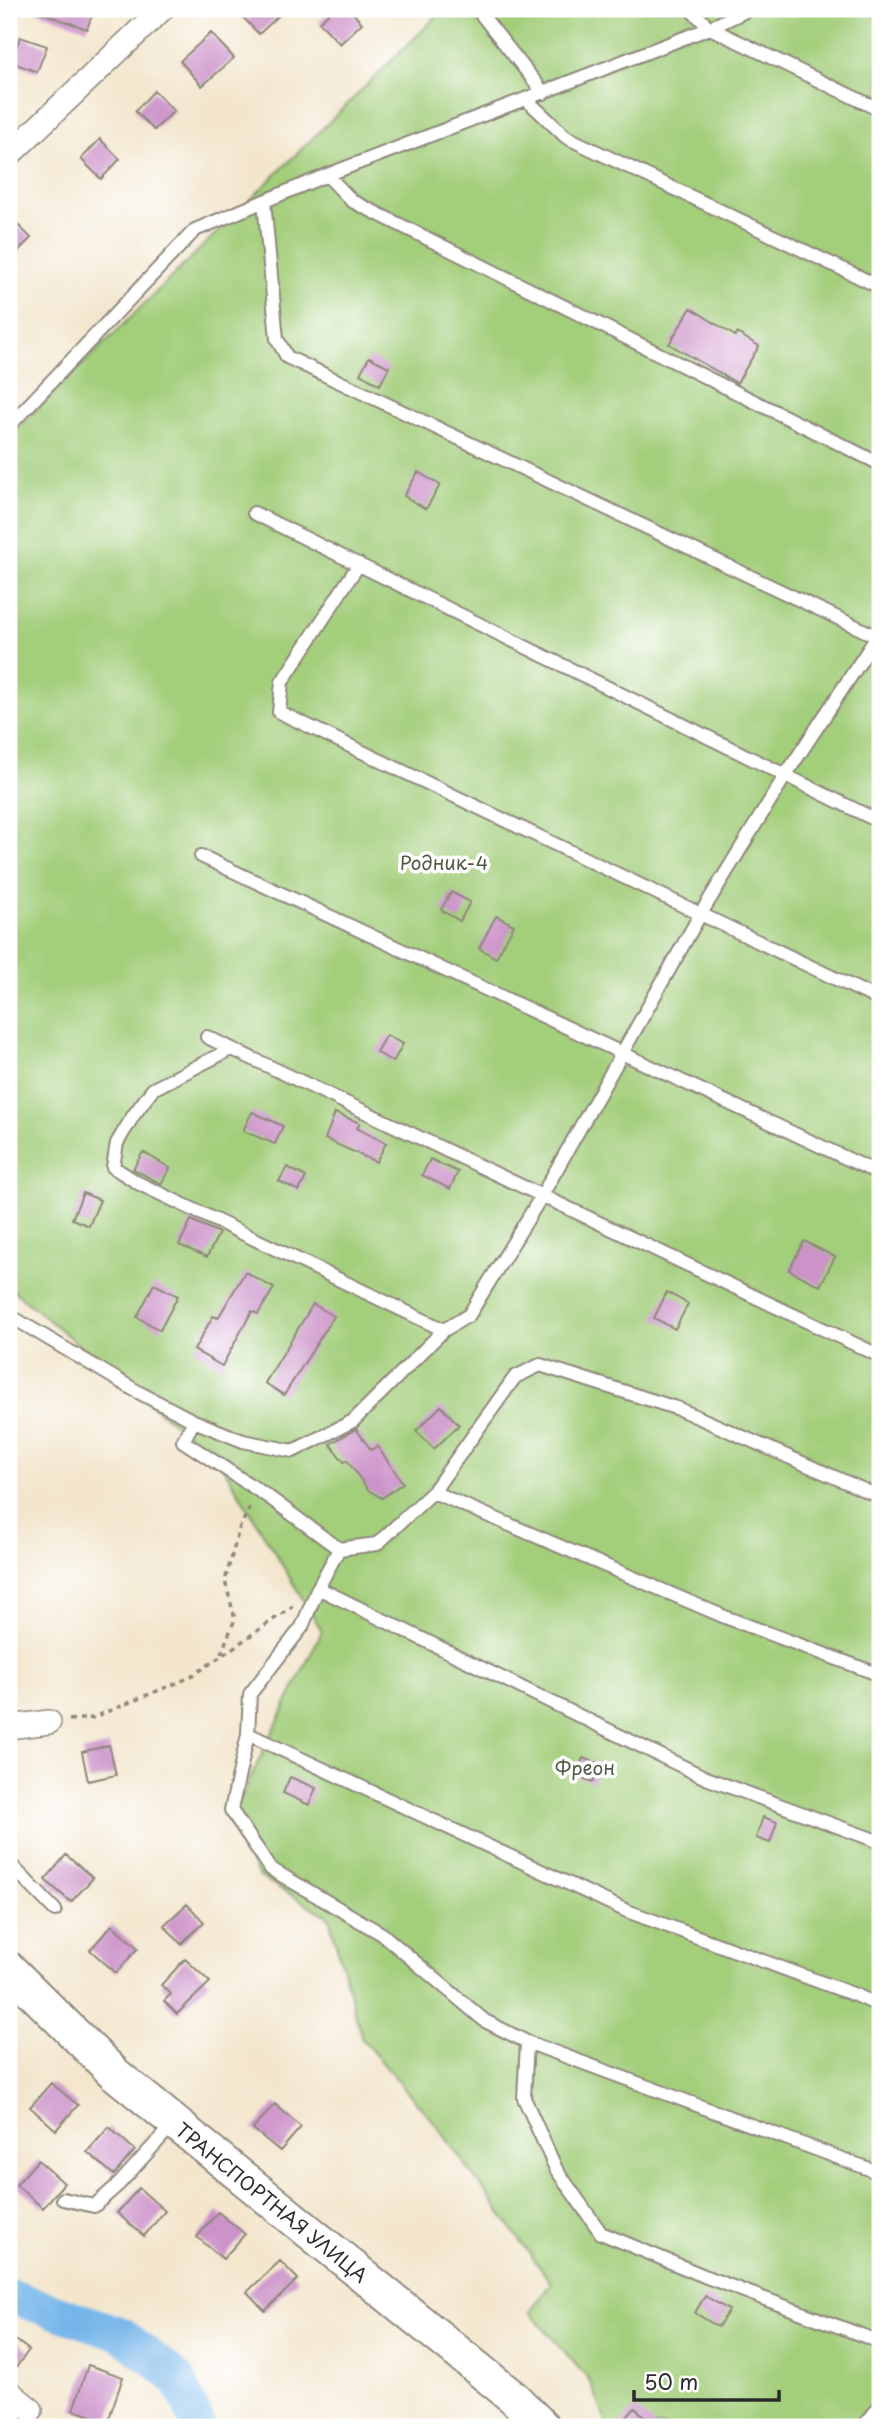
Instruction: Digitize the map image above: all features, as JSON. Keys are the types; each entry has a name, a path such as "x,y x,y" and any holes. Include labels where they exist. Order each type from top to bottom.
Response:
{"street":[{"path":"9,155 162,9"},
{"path":"9,1727 49,1723"},
{"name":"ТРАНСПОРТНАЯ УЛИЦА","path":"9,1969 115,2074 503,2389 543,2427"},
{"path":"9,2392 31,2410"}],"lane":[{"path":"477,9 544,93"},
{"path":"690,9 710,28 880,110"},
{"path":"9,426 195,230 327,175 710,28 749,9"},
{"path":"527,100 566,137 880,287"},
{"path":"327,175 352,201 880,464"},
{"path":"9,1326 17,1320 138,1392 194,1421 243,1441 293,1451 353,1421 444,1330 468,1315 541,1197 700,915 785,776 879,636 287,356 277,339 264,201"},
{"path":"254,513 880,822"},
{"path":"359,564 282,682 279,712 880,1000"},
{"path":"201,856 880,1174"},
{"path":"207,1037 880,1356"},
{"path":"231,1049 153,1089 117,1143 113,1167 138,1183 444,1330"},
{"path":"194,1421 183,1441 258,1490 339,1549 377,1544 433,1492 515,1377 540,1365 678,1409 880,1497"},
{"path":"433,1492 725,1617 880,1675"},
{"path":"339,1549 317,1588 302,1627 250,1694 248,1734 231,1810 271,1869 382,1934 485,2021 527,2042 880,2173"},
{"path":"317,1588 706,1778 880,1842"},
{"path":"248,1734 627,1911 880,2006"},
{"path":"9,1863 55,1910"},
{"path":"527,2042 524,2098 556,2169 601,2233 709,2278 880,2342"},
{"path":"64,2199 94,2206 119,2184 174,2122"},
{"path":"863,2427 880,2406"}],"path":[{"path":"220,1656 235,1619 225,1581 239,1530 258,1490"},
{"path":"49,1723 92,1718 191,1677 317,1588"}],"green space":[{"name":"Родник-4","path":"444,9 880,9 880,2427 608,2427 590,2381 530,2312 551,2283 438,2127 362,2039 329,1917 259,1876 229,1822 322,1631 220,1462 9,1287 9,437"}],"building":[{"path":"94,9 87,29 36,11"},
{"path":"235,9 286,9 259,34"},
{"path":"333,9 349,9 362,23 340,44 319,22"},
{"path":"211,33 234,58 202,86 180,61"},
{"path":"20,37 47,46 37,72 11,62"},
{"path":"154,91 174,111 154,130 135,111"},
{"path":"100,139 120,159 101,179 81,159"},
{"path":"9,216 31,238 9,260"},
{"path":"691,308 735,336 737,333 759,346 737,383 669,344"},
{"path":"369,357 389,367 380,385 360,374"},
{"path":"418,472 440,485 426,509 404,496"},
{"path":"451,892 470,902 460,921 441,910"},
{"path":"496,916 514,925 496,958 479,948"},
{"path":"386,1035 403,1044 393,1062 376,1052"},
{"path":"252,1112 283,1126 275,1144 243,1131"},
{"path":"335,1113 360,1123 357,1128 386,1143 376,1162 325,1139"},
{"path":"143,1152 170,1168 161,1184 133,1169"},
{"path":"430,1159 458,1172 450,1189 422,1175"},
{"path":"287,1167 306,1177 299,1191 279,1181"},
{"path":"83,1193 100,1200 89,1226 72,1219"},
{"path":"191,1220 219,1233 207,1257 179,1245"},
{"path":"804,1241 835,1257 820,1286 789,1270"},
{"path":"245,1272 274,1288 258,1314 252,1311 222,1366 194,1350 213,1316 218,1318"},
{"path":"154,1284 178,1296 160,1330 137,1317"},
{"path":"667,1292 688,1304 675,1329 654,1318"},
{"path":"313,1304 334,1316 284,1395 265,1383"},
{"path":"441,1406 459,1425 434,1449 416,1431"},
{"path":"356,1429 371,1450 377,1446 403,1483 382,1498 368,1490 347,1460 344,1462 330,1444"},
{"path":"109,1745 116,1775 88,1781 82,1752"},
{"path":"583,1758 600,1764 593,1782 576,1776"},
{"path":"290,1777 316,1788 309,1805 283,1793"},
{"path":"763,1817 777,1822 770,1843 756,1838"},
{"path":"66,1855 93,1878 71,1902 45,1880"},
{"path":"187,1904 204,1922 181,1944 164,1925"},
{"path":"112,1925 138,1948 116,1973 90,1950"},
{"path":"185,1959 210,1982 177,2014 164,2001 171,1994 161,1985"},
{"path":"51,2083 78,2105 56,2130 30,2107"},
{"path":"275,2104 301,2127 280,2151 253,2129"},
{"path":"109,2127 135,2150 114,2175 87,2152"},
{"path":"38,2160 64,2183 43,2208 16,2185"},
{"path":"139,2188 165,2211 144,2236 117,2213"},
{"path":"218,2212 245,2234 223,2259 197,2237"},
{"path":"280,2261 298,2279 265,2311 247,2292"},
{"path":"705,2296 729,2310 718,2327 695,2313"},
{"path":"9,2335 29,2350 9,2377"},
{"path":"88,2365 123,2377 108,2421 73,2410"},
{"path":"635,2408 657,2427 618,2427"}],"waterway":[{"path":"9,2296 121,2334 178,2379 199,2427"}],"park label":[{"name":"Фреон","path":"585,1767"}]}
